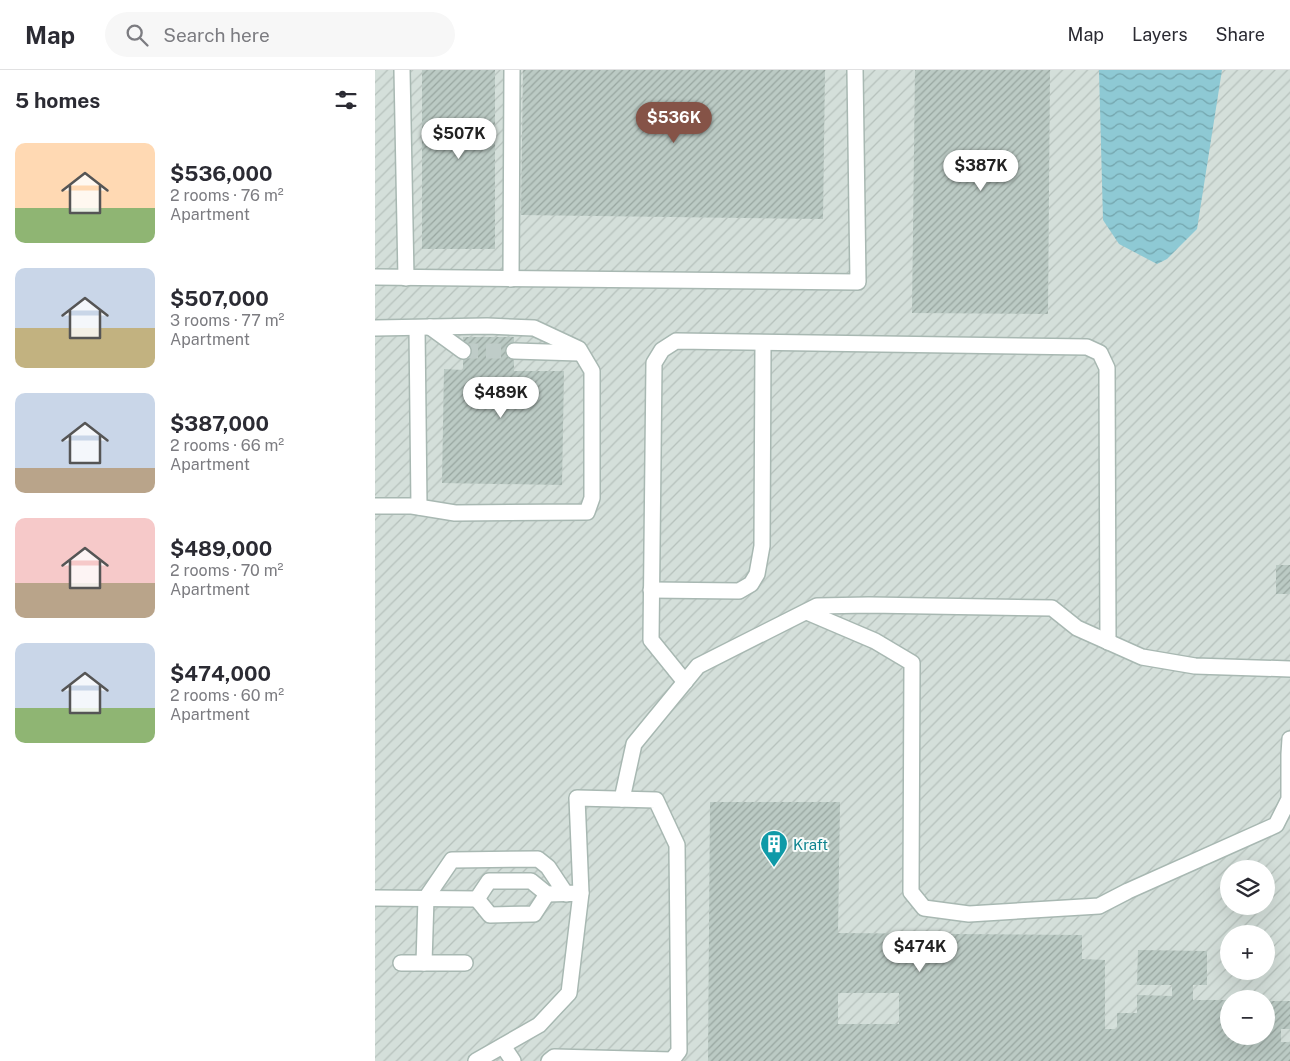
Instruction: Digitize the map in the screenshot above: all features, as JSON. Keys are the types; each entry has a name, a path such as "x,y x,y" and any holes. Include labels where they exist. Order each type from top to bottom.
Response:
{"lane":[{"path":"402,70 406,278"},
{"path":"511,279 512,70"},
{"path":"375,277 858,282 855,70"},
{"path":"375,328 487,326 533,328 579,349 592,371 592,498 587,512 455,513 419,507 375,506"},
{"path":"423,327 463,351"},
{"path":"419,507 423,327"},
{"path":"685,682 651,640 654,363 662,350 676,341 1087,347 1100,353 1107,368 1108,642"},
{"path":"651,590 739,591 751,584 757,574 762,546 763,342"},
{"path":"514,351 581,353"},
{"path":"622,799 634,744 697,666 817,606 1052,608 1077,628 1142,657 1195,666 1289,674"},
{"path":"807,612 875,641 912,663 911,892 924,908 969,914 1099,906 1128,891 1276,825 1289,799 1290,739"},
{"path":"476,1061 539,1026 569,992 577,798 656,800 677,845 679,1051 672,1060 555,1056 549,1061"},
{"path":"424,963 426,898 452,860 538,859 574,894"},
{"path":"477,899 489,881 531,881 547,894 574,894"},
{"path":"375,898 477,899 490,915 533,914 547,894"},
{"path":"401,963 465,963"},
{"path":"503,1046 513,1061"}],"shaded area":[{"path":"375,70 1290,70 1290,1061 375,1061"}],"water":[{"path":"1099,70 1222,70 1197,229 1167,259 1157,264 1119,244 1103,220"}],"building":[{"path":"422,70 495,70 495,249 422,249"},
{"path":"523,70 825,70 823,219 521,215"},
{"path":"915,70 1050,70 1048,314 912,313"},
{"path":"463,337 514,337 514,371 564,371 562,485 442,483 444,369 463,370"},
{"path":"1276,565 1290,565 1290,594 1276,594"},
{"name":"Kraft","path":"710,802 840,802 838,933 1082,935 1082,959 1105,960 1105,1029 1117,1029 1117,1013 1137,1013 1137,995 1172,996 1172,985 1137,985 1138,950 1207,951 1207,985 1193,985 1193,1000 1220,1000 1220,1045 1275,1045 1275,1001 1290,1001 1290,1029 1281,1029 1281,1042 1290,1042 1290,1061 708,1061","holes":["838,993 899,993 899,1024 838,1024"]}],"tunnel":[{"path":"463,351 514,351"}],"place":[{"name":"Kraft","path":"774,868"}]}
